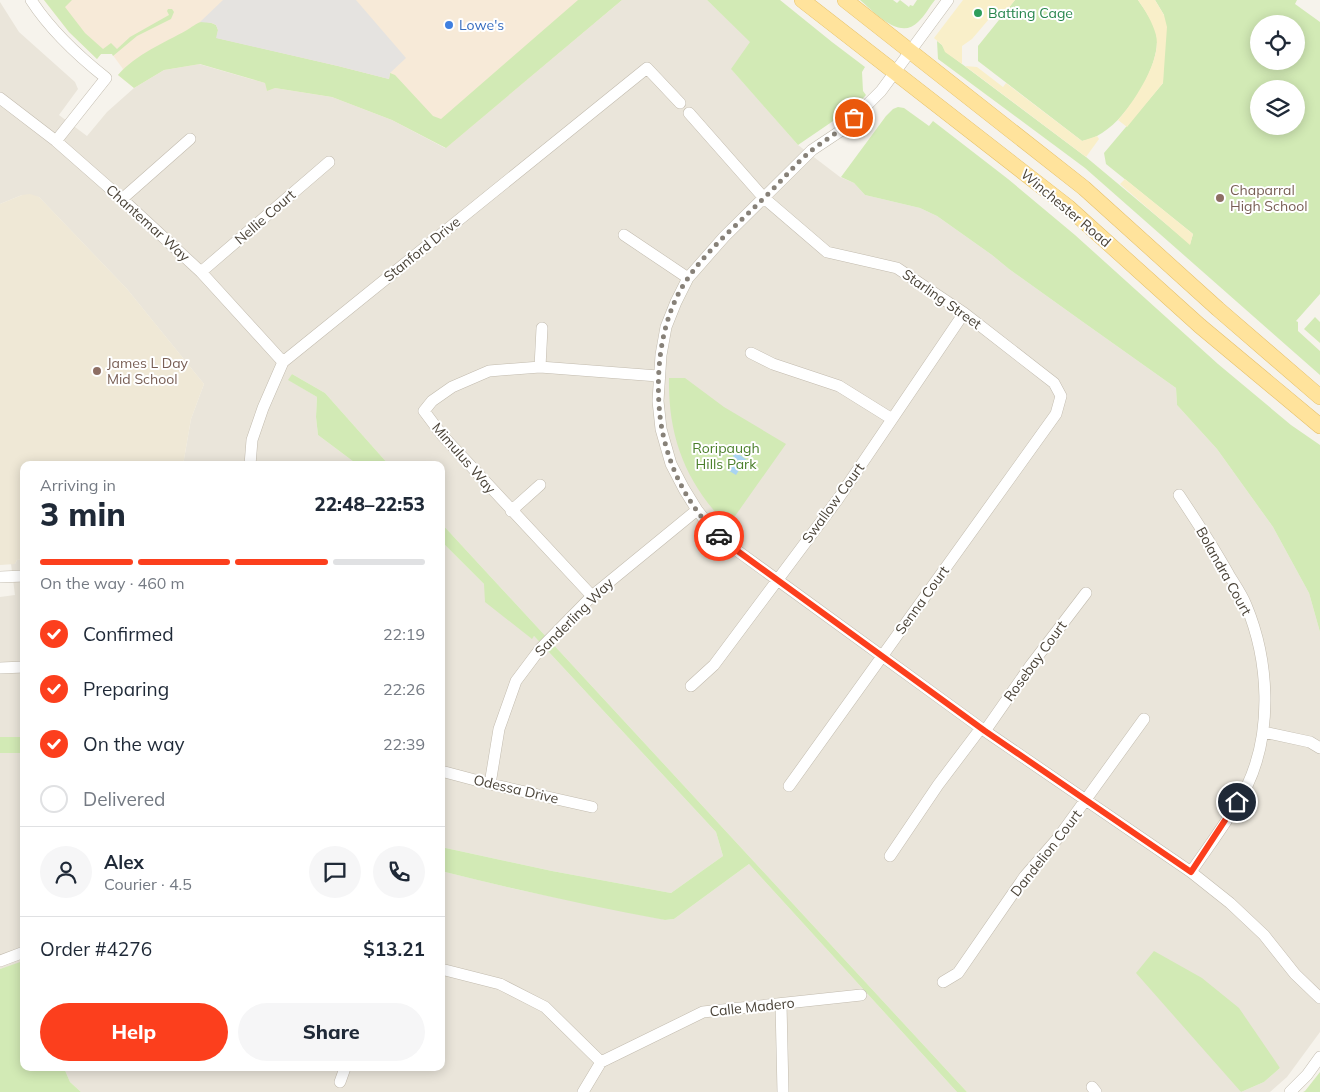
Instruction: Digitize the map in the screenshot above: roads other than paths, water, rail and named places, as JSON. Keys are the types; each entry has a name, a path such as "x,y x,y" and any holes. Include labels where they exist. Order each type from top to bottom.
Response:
{"main road":[{"name":"Winchester Road","path":"802,0 1068,207 1200,326 1320,426"},
{"name":"Winchester Road","path":"845,0 1084,188 1218,309 1320,397"}],"street":[{"path":"30,0 61,38 106,78 56,141"},
{"path":"948,0 909,50 881,91 842,130 812,150 724,237 688,278 666,327 658,376 658,401 665,444 671,464 697,510 713,530 728,544 983,729 1191,872 1230,903 1264,935 1295,974 1320,998"},
{"name":"Stanford Drive","path":"250,461 252,440 283,362 647,68 680,103"},
{"name":"Chantemar Way","path":"0,98 56,141 201,272 283,362"},
{"name":"Starling Street","path":"689,113 764,198 827,252 897,268 964,313 1054,383 1061,396 1056,414"},
{"path":"122,199 190,139"},
{"name":"Nellie Court","path":"201,272 329,162"},
{"path":"624,235 688,278"},
{"name":"Swallow Court","path":"691,686 714,665 838,499 964,313"},
{"path":"540,367 542,328"},
{"path":"751,353 773,364 839,386 892,419"},
{"name":"Mimulus Way","path":"592,596 511,511 442,435 424,411 432,401 452,387 489,371 540,367 658,376"},
{"name":"Senna Court","path":"789,786 1056,414"},
{"path":"511,511 540,485"},
{"name":"Bolandra Court","path":"1179,495 1209,540 1245,603 1256,634 1262,665 1264,704 1257,761 1247,786 1191,872"},
{"name":"Sanderling Way","path":"490,784 499,729 516,681 546,642 592,596 697,510"},
{"path":"0,577 20,576"},
{"name":"Rosebay Court","path":"890,856 938,785 1086,593"},
{"path":"0,668 20,668"},
{"name":"Dandelion Court","path":"943,982 958,973 1026,876 1086,801 1144,719"},
{"path":"1262,732 1310,742 1320,748"},
{"name":"Odessa Drive","path":"445,771 490,784 592,807"},
{"path":"0,961 20,954"},
{"path":"445,970 500,984 545,1008 601,1062 583,1092"},
{"name":"Calle Madero","path":"601,1062 703,1012 860,995"},
{"path":"781,1004 783,1092"},
{"path":"1290,1092 1307,1075 1320,1057"},
{"path":"340,1082 344,1071"}],"water":[{"path":"736,452 748,461 745,465 743,464 736,475 726,469"}],"place":[{"name":"Batting Cage","path":"978,13"},
{"name":"Lowe's","path":"449,25"},
{"name":"Chaparral High School","path":"1220,198"},
{"name":"James L Day Mid School","path":"97,371"}],"park label":[{"name":"Roripaugh Hills Park","path":"726,456"}]}
